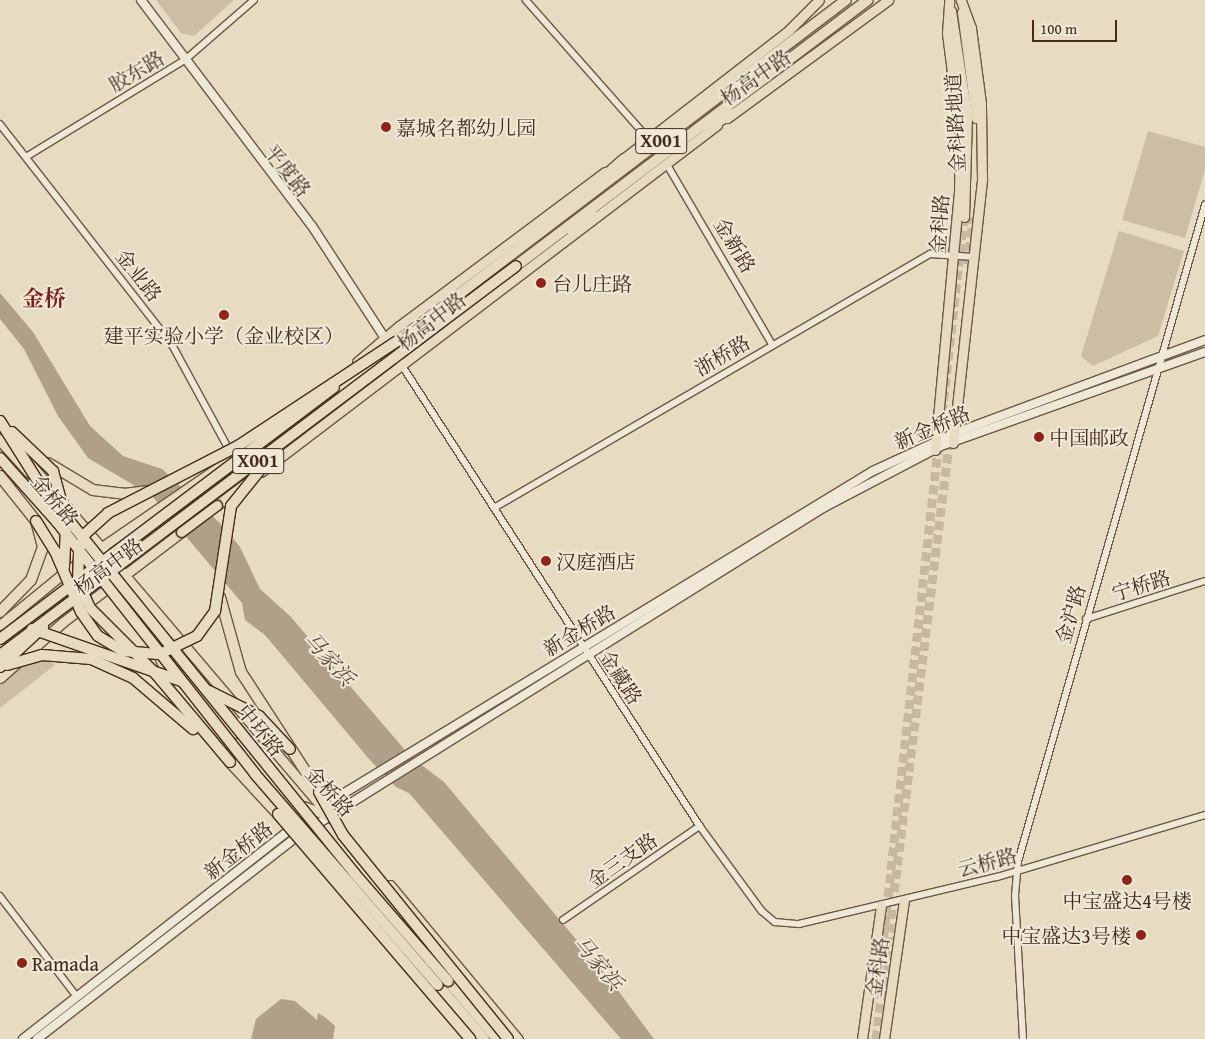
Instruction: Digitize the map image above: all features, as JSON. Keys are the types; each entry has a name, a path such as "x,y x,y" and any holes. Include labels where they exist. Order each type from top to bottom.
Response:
{"highway":[{"name":"杨高中路","path":"0,639 400,339 844,0"},
{"name":"杨高中路","path":"0,655 868,0"},
{"path":"680,142 732,114"},
{"path":"550,225 624,159"},
{"path":"573,233 630,180"},
{"path":"400,339 238,446 108,513 85,534 76,566 78,581 99,620 156,674 230,762 323,864 468,1039"},
{"path":"364,380 279,449 239,492 225,527 220,597 241,672 343,835 508,1039"},
{"path":"0,420 47,462 93,490 124,494 153,489"},
{"path":"0,420 41,486"},
{"name":"中环路","path":"0,440 41,486 354,874 497,1039"},
{"name":"中环路","path":"0,458 264,784 484,1039"},
{"path":"0,668 41,630 61,589 65,512 57,480 47,462"},
{"path":"0,476 36,521 88,624 123,651 160,654 180,647 206,625 220,597"},
{"path":"0,612 37,570 43,547 36,521"},
{"path":"0,627 47,632 226,698 259,716 290,749"},
{"path":"0,668 24,659 58,654 109,666 156,696 230,762"},
{"path":"264,784 323,864"}],"main road":[{"name":"杨高中路","path":"0,627 84,560 193,482 234,457 385,338 624,159 647,136 789,30 819,0"},
{"name":"杨高中路","path":"0,678 114,582 402,366 573,233 888,0"},
{"name":"金科路","path":"949,0 959,30"},
{"name":"金科路","path":"935,446 955,254 960,136 947,33 949,0"},
{"name":"金科路","path":"959,30 961,0"},
{"name":"金科路","path":"954,443 982,179 981,103 971,28 961,0"},
{"name":"金科路地道","path":"959,30 976,118 969,216"},
{"name":"金桥路","path":"0,420 316,811"},
{"name":"金桥路","path":"0,435 42,473"},
{"name":"金桥路","path":"0,464 84,560 105,590 158,654 242,749 302,821 308,831 475,1039"},
{"path":"14,481 34,486 92,555 113,573 124,575"},
{"path":"84,560 94,562 114,582 162,638 185,648"},
{"name":"金桥路","path":"158,654 168,678 294,827"},
{"path":"242,749 264,760 316,811 329,816"},
{"name":"金桥路","path":"329,816 518,1039"},
{"path":"294,827 308,831"},
{"name":"金科路","path":"884,1039 904,900"},
{"name":"金科路","path":"862,1039 882,905"}],"street":[{"name":"平度路","path":"141,0 312,226 402,366"},
{"name":"胶东路","path":"26,156 185,60 254,0"},
{"path":"526,0 647,136"},
{"name":"金业路","path":"0,124 172,344 234,457"},
{"name":"金新路","path":"667,164 772,344"},
{"name":"金沪路","path":"1022,1039 1016,872 1086,619 1205,205"},
{"name":"浙桥路","path":"494,508 772,344 930,254 955,254 974,257"},
{"name":"新金桥路","path":"37,1039 329,816 823,508 956,433 1205,340"},
{"name":"新金桥路","path":"23,1039 76,995 316,811 414,749 873,471 935,446 954,443 1205,352"},
{"name":"金藏路","path":"402,366 587,656 700,826 762,911 775,922"},
{"name":"宁桥路","path":"1086,619 1205,581"},
{"name":"云桥路","path":"775,922 799,924 904,900 1016,872 1205,815"},
{"name":"金三支路","path":"563,920 700,826"},
{"path":"0,896 76,995"}],"shaded area":[{"path":"156,0 234,0 194,36 181,33"},
{"path":"1148,131 1205,147 1205,170 1185,238 1122,220"},
{"path":"1119,231 1184,251 1158,336 1093,366 1081,356"},
{"path":"0,293 33,332 90,426 123,456 162,469 222,525 240,547 260,589 290,616 411,757 444,782 611,981 654,1039 621,1039 409,793 396,787 369,759 265,635 245,620 242,603 152,496 88,458 58,416 24,349 0,319"},
{"path":"40,652 55,665 0,708 0,682"},
{"path":"281,999 295,1001 317,1020 318,1013 326,1018 335,1026 333,1039 251,1039 256,1019"}],"tunnel":[{"path":"968,264 973,216"},
{"path":"882,950 964,217"},
{"path":"876,1039 950,436"}],"place":[{"name":"嘉城名都幼儿园","path":"386,127"},
{"name":"台儿庄路","path":"541,283"},
{"name":"建平实验小学（金业校区）","path":"224,315"},
{"name":"中国邮政","path":"1039,437"},
{"name":"汉庭酒店","path":"546,561"},
{"name":"中宝盛达4号楼","path":"1127,880"},
{"name":"中宝盛达3号楼","path":"1141,935"},
{"name":"Ramada","path":"22,963"}],"district":[{"name":"金桥","path":"44,299"}],"water label":[{"name":"马家浜","path":"329,659"},
{"name":"马家浜","path":"598,963"}]}
